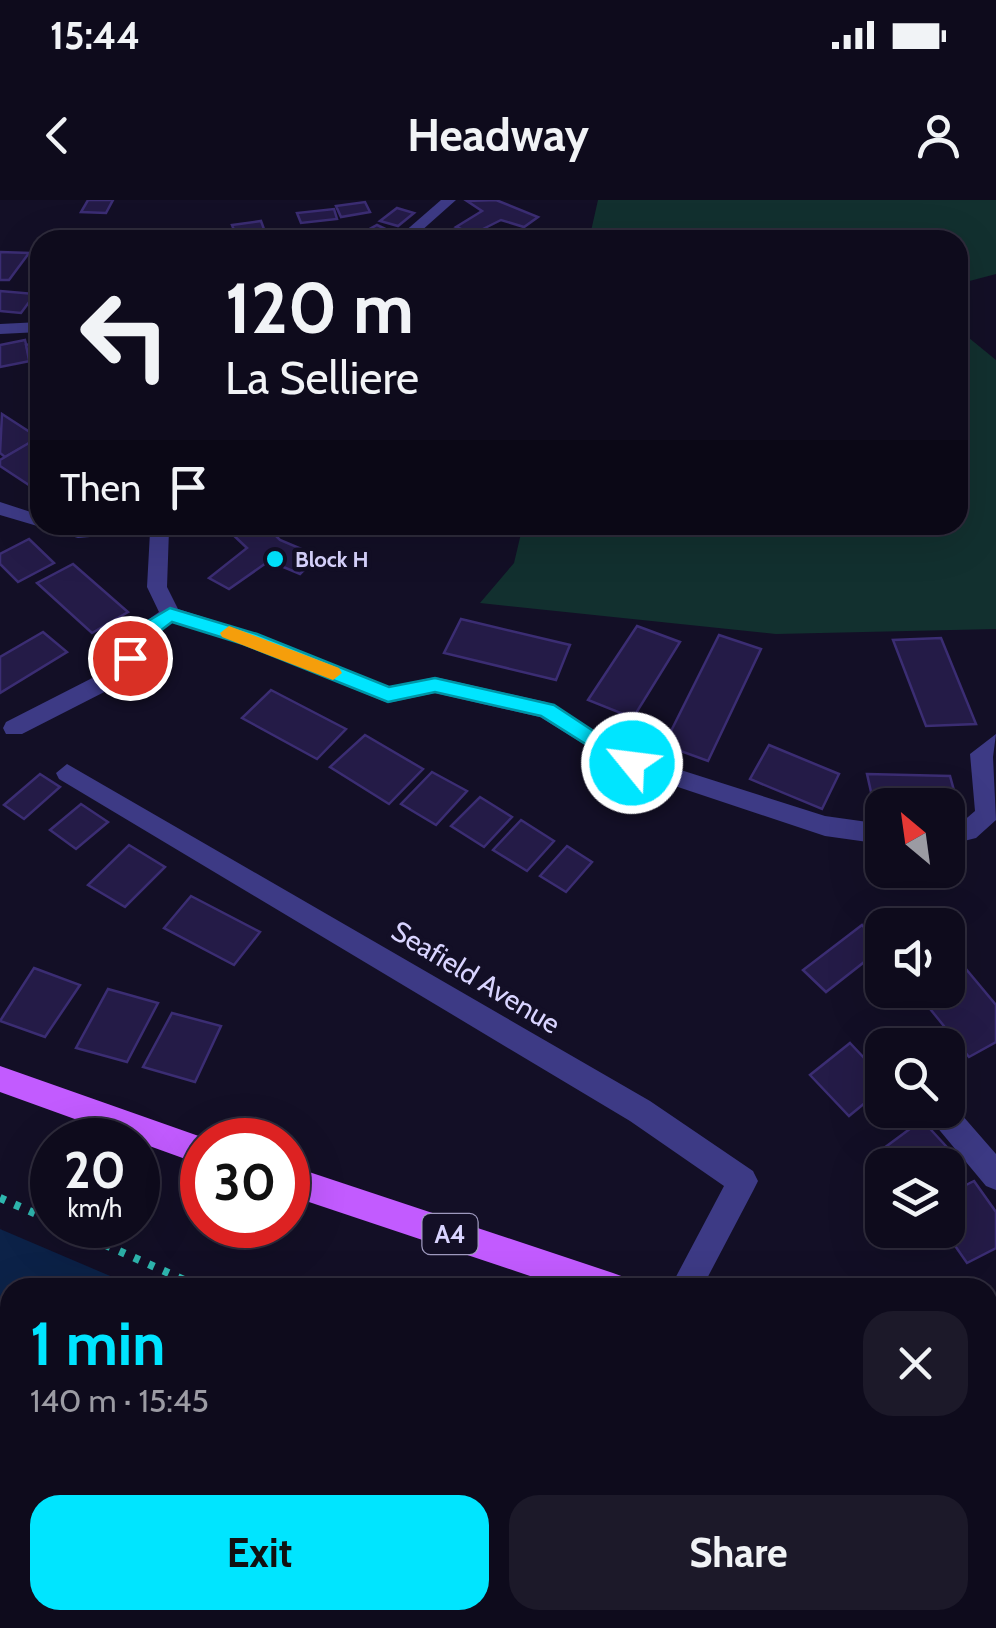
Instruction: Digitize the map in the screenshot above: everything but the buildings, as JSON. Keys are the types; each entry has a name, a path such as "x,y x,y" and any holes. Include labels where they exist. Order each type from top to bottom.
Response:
{"main road":[{"path":"0,1079 180,1142"},
{"name":"A4","path":"310,1187 584,1278"}],"street":[{"path":"414,230 449,200"},
{"path":"0,329 30,328"},
{"path":"4,515 30,520"},
{"path":"161,535 157,586 170,614 250,639 388,695 435,685 546,710 632,763 824,826 865,832"},
{"path":"14,728 112,678 149,629 170,614"},
{"path":"965,832 987,814 982,754 996,743"},
{"name":"Seafield Avenue","path":"67,773 640,1111 743,1181 690,1278"},
{"path":"956,1128 996,1176"}],"path":[{"path":"0,1198 30,1211"},
{"path":"113,1248 180,1278"}],"green space":[{"path":"598,200 996,200 996,274 968,281 968,230 591,230"},
{"path":"968,337 996,360 996,629 776,634 480,603 514,563 521,535 968,535"}],"water":[{"path":"0,1229 30,1242 30,1248 45,1248 115,1278 0,1278"}],"slow traffic":[{"path":"229,633 333,673"}],"place":[{"name":"Block H","path":"275,559"}],"route":[{"path":"130,658 149,629 170,614 250,639 388,695 435,685 546,710 632,763"}]}
